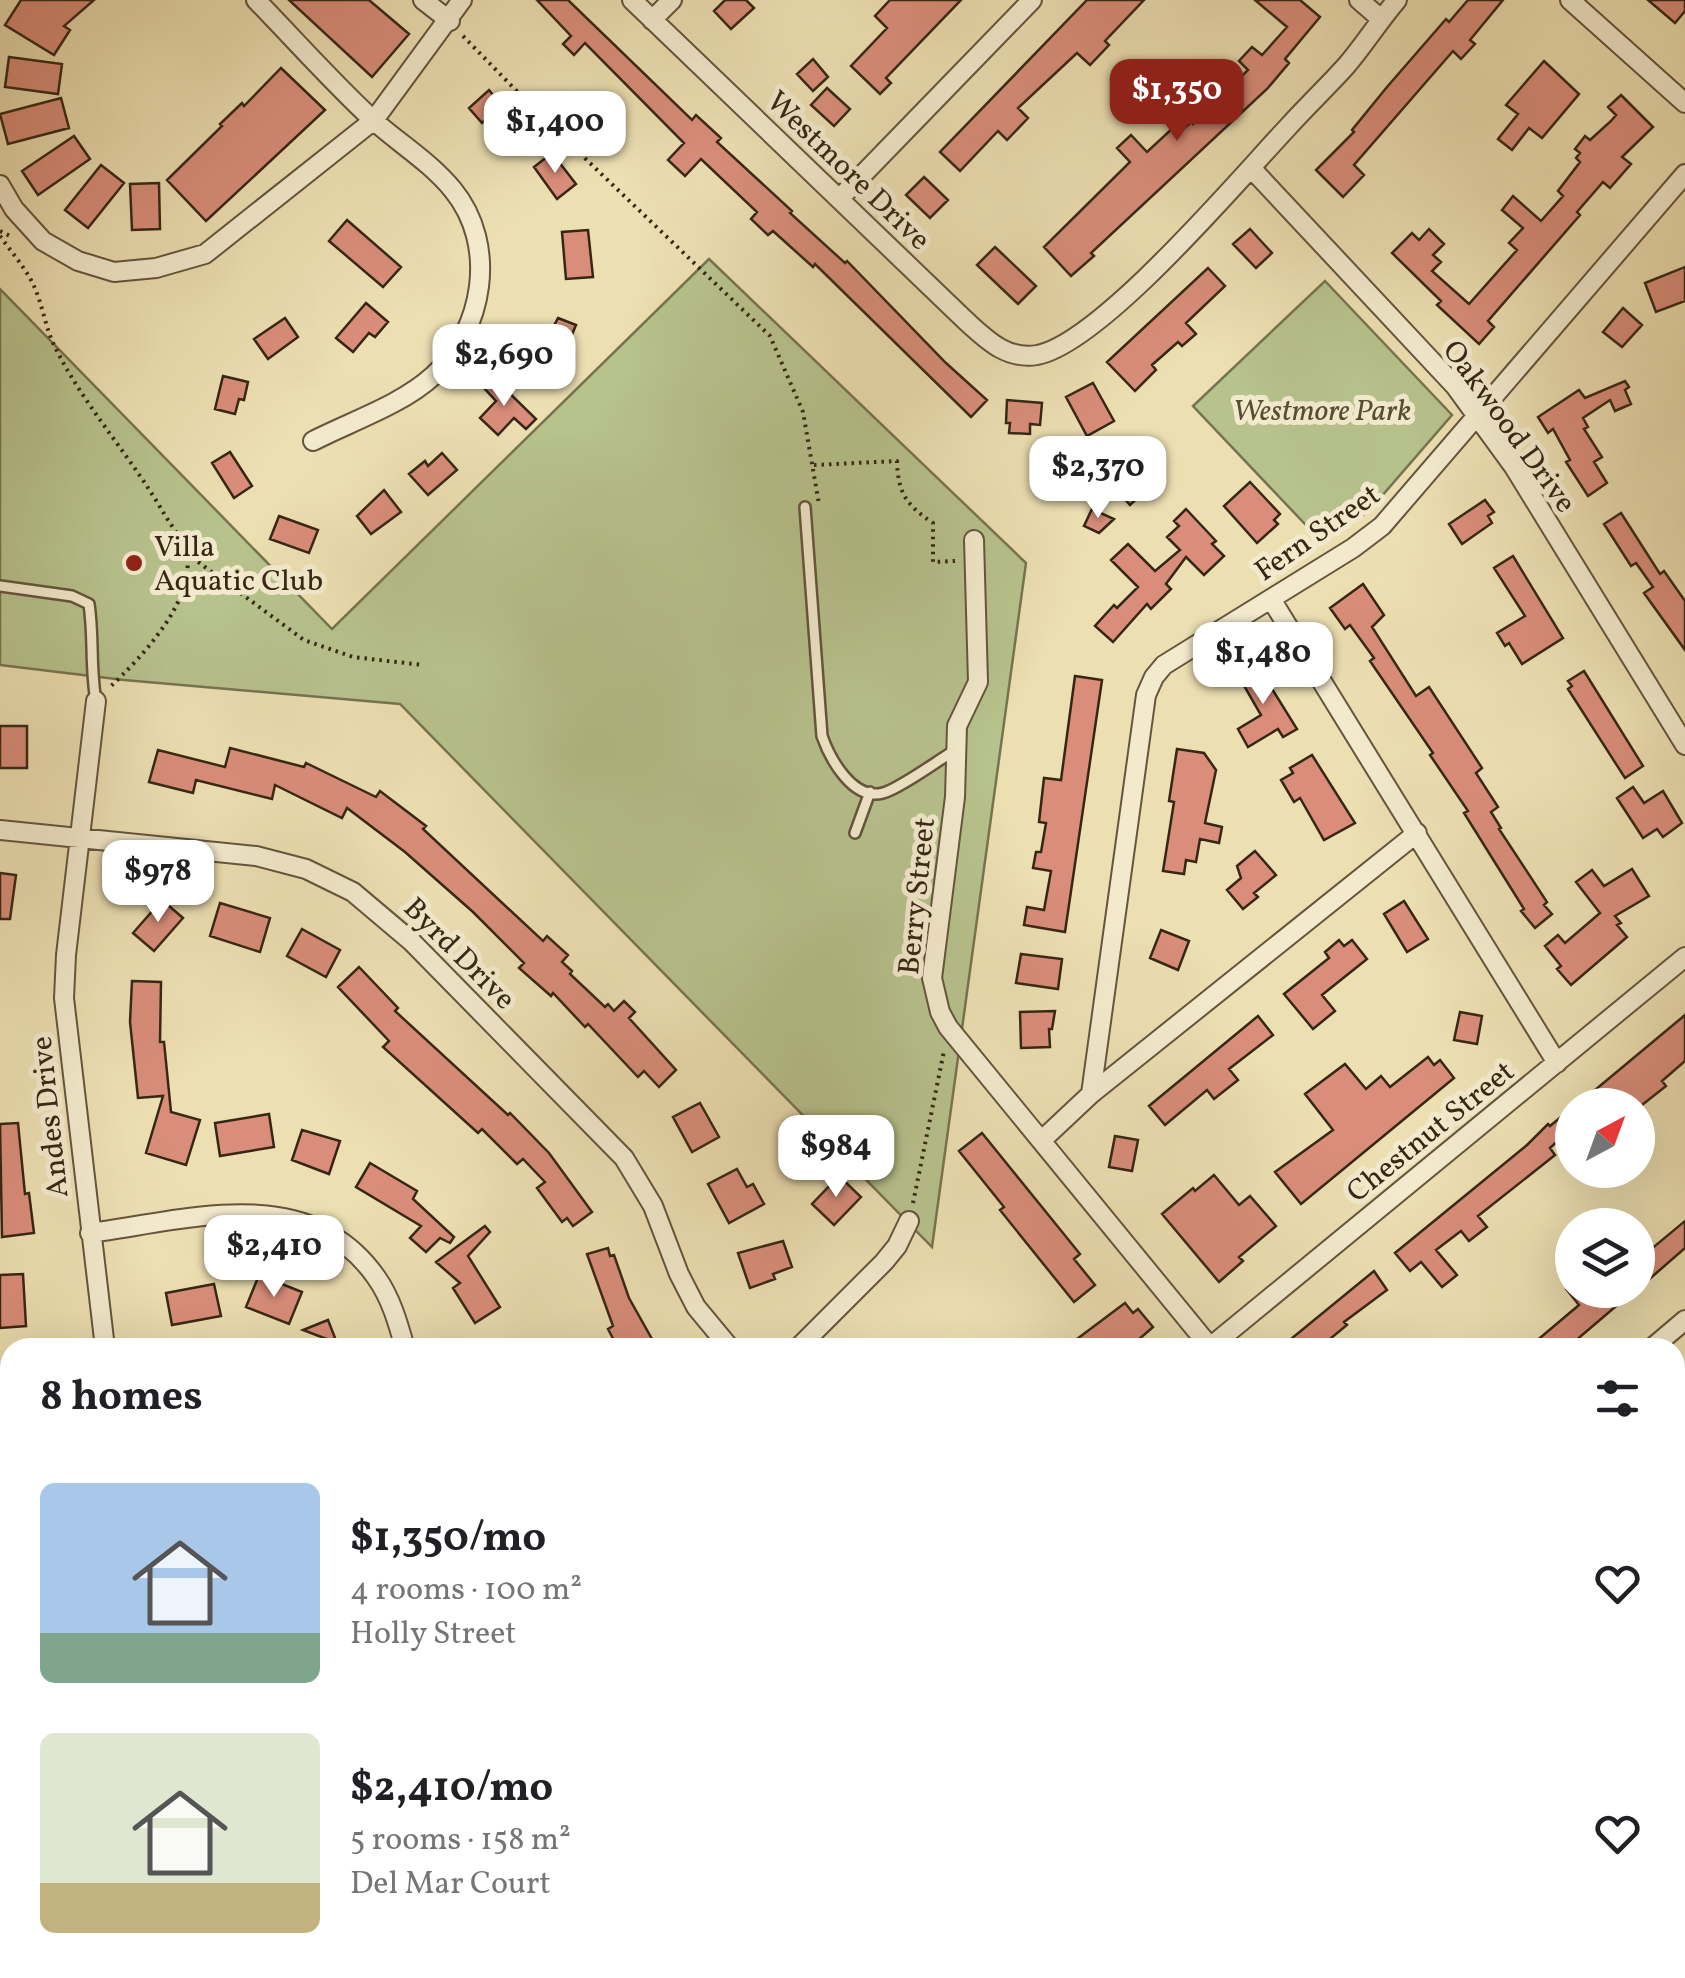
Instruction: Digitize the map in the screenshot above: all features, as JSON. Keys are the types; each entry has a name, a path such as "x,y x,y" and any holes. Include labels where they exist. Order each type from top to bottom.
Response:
{"street":[{"path":"256,0 374,120 437,171 456,193 473,228 480,256 478,300 461,342 432,378 313,440"},
{"path":"423,0 450,21"},
{"path":"0,185 14,210 43,241 78,260 114,272 156,268 205,254 374,120 462,0"},
{"name":"Westmore Drive","path":"632,0 993,345 1014,354 1040,354 1065,343 1102,317 1251,168"},
{"path":"652,20 672,0"},
{"path":"840,200 1032,0"},
{"path":"1360,0 1381,20"},
{"path":"1251,168 1348,64 1397,0"},
{"path":"1570,0 1685,103"},
{"name":"Oakwood Drive","path":"1251,168 1439,368 1478,416 1685,746"},
{"name":"Fern Street","path":"1091,1094 1146,694 1154,677 1164,665 1382,526 1685,174"},
{"name":"Berry Street","path":"974,540 978,682 957,726 955,797 932,978 940,1012 1203,1338"},
{"path":"1270,599 1557,1063"},
{"name":"Andes Drive","path":"96,701 78,840 64,998 104,1338"},
{"name":"Byrd Drive","path":"0,830 207,849 280,861 329,879 376,909 624,1158 653,1206 696,1307 722,1338"},
{"path":"1042,1140 1091,1094 1416,834"},
{"name":"Chestnut Street","path":"1221,1338 1685,957"},
{"path":"90,1232 248,1212 299,1220 348,1248 376,1278 392,1306 403,1338"},
{"path":"808,1338 884,1262 909,1221"},
{"path":"1664,1338 1685,1320"}],"lane":[{"path":"805,507 822,736 842,775 870,792 882,794 956,750"},
{"path":"0,586 72,596 89,604 94,639 90,670 96,701"},
{"path":"854,833 870,792"}],"path":[{"path":"450,21 541,116 770,336 802,412 814,466 819,504 805,507"},
{"path":"0,236 32,281 54,344 96,414 126,452 186,553 304,640 353,657 423,666"},
{"path":"814,466 897,461 898,486 933,524 933,562 975,560"},
{"path":"96,701 133,666 174,616 184,588 186,553"},
{"path":"909,1221 948,1026"}],"green space":[{"path":"709,259 1026,563 932,1247 400,704 0,665 0,289 332,629"},
{"name":"Westmore Park","path":"1325,281 1452,415 1368,512 1321,541 1193,406"}],"building":[{"path":"21,0 94,0 64,26 70,30 54,55 5,25"},
{"path":"289,0 369,0 409,34 372,77"},
{"path":"537,0 568,0 692,120 696,115 721,138 717,142 790,213 847,261 987,400 971,417 815,264 813,267 773,231 768,235 751,219 757,212 701,159 685,176 668,160 684,143 585,43 574,55 563,44 571,36"},
{"path":"725,0 746,0 754,8 731,29 714,11"},
{"path":"890,0 961,0 886,78 891,83 880,94 851,66 887,28 875,16"},
{"path":"1087,0 1144,0 1105,41 1109,45 1090,65 1077,53 1018,108 1028,118 1007,140 998,131 960,171 940,152"},
{"path":"1255,0 1300,0 1320,17 1285,59 1289,63 1267,89 1071,276 1044,247 1130,162 1117,148 1131,135 1147,152 1176,125 1181,131 1193,124 1248,70 1239,61 1252,47 1262,55 1287,27"},
{"path":"1468,0 1503,0 1470,40 1475,44 1461,59 1453,51 1354,165 1364,175 1343,197 1316,170 1354,132 1446,19 1449,22"},
{"path":"1648,0 1685,0 1685,11 1675,23"},
{"path":"9,57 62,64 58,94 5,87"},
{"path":"813,59 828,77 813,91 797,74"},
{"path":"1544,61 1579,94 1542,138 1529,128 1512,150 1498,139 1518,114 1506,105"},
{"path":"281,68 325,110 206,221 167,180"},
{"path":"827,88 850,109 834,126 811,105"},
{"path":"489,90 512,119 496,133 469,108"},
{"path":"1621,95 1653,127 1622,157 1631,164 1610,188 1603,182 1577,212 1580,215 1488,321 1494,327 1479,344 1437,305 1441,301 1392,253 1412,233 1419,240 1429,229 1444,244 1433,255 1441,262 1432,271 1469,304 1517,250 1509,243 1523,228 1502,210 1513,196 1541,221 1563,196 1558,191 1580,162 1576,158 1580,153 1575,149 1585,136 1590,140 1611,121 1616,115 1608,107"},
{"path":"61,98 69,128 8,144 0,114"},
{"path":"604,121 619,133 604,150 590,137"},
{"path":"74,136 90,159 38,195 22,171"},
{"path":"552,153 576,184 557,199 534,167"},
{"path":"101,165 124,183 88,228 65,210"},
{"path":"924,177 948,200 930,218 906,195"},
{"path":"159,183 160,229 132,230 130,184"},
{"path":"347,220 401,267 383,287 329,241"},
{"path":"1250,229 1272,253 1256,268 1233,244"},
{"path":"588,230 593,277 566,279 562,232"},
{"path":"995,247 1036,286 1018,304 977,265"},
{"path":"1685,267 1685,301 1656,312 1645,283"},
{"path":"1208,268 1225,286 1186,323 1196,334 1182,346 1178,342 1152,365 1156,370 1135,391 1107,362"},
{"path":"366,303 388,322 375,337 369,333 353,352 336,338"},
{"path":"1623,308 1642,325 1622,347 1603,332"},
{"path":"285,318 298,337 268,359 254,339"},
{"path":"558,318 576,325 561,361 540,352"},
{"path":"223,376 248,382 244,400 239,399 235,414 215,409"},
{"path":"493,377 536,419 526,429 514,418 498,435 480,418 496,401 483,387"},
{"path":"1625,381 1631,404 1615,411 1610,400 1583,418 1588,427 1584,429 1602,457 1594,462 1607,483 1588,496 1566,462 1570,460 1553,429 1548,433 1538,417 1579,390 1585,398"},
{"path":"1093,383 1114,421 1087,436 1066,397"},
{"path":"1007,400 1042,403 1040,425 1030,424 1030,434 1009,433"},
{"path":"230,452 252,486 234,498 212,463"},
{"path":"442,453 457,470 428,495 409,474 425,461 428,466"},
{"path":"1127,474 1144,492 1130,505 1113,486"},
{"path":"1250,482 1280,514 1274,520 1278,524 1257,543 1224,506"},
{"path":"384,490 401,512 371,534 357,516"},
{"path":"1485,500 1494,512 1488,516 1492,523 1462,544 1449,524"},
{"path":"1092,509 1114,519 1099,533 1084,526"},
{"path":"1186,509 1216,541 1212,544 1224,556 1204,575 1186,557 1166,584 1171,589 1151,609 1147,604 1113,642 1095,626 1138,587 1111,560 1128,544 1155,571 1180,550 1167,537 1179,526 1174,521"},
{"path":"1621,513 1660,574 1664,571 1685,601 1685,650 1644,593 1653,587 1636,563 1631,566 1604,524"},
{"path":"279,516 318,530 309,553 270,539"},
{"path":"1513,556 1563,638 1522,664 1509,643 1505,646 1497,633 1525,616 1494,568"},
{"path":"1363,584 1384,615 1372,627 1416,696 1429,687 1482,768 1476,773 1498,807 1491,812 1499,829 1552,914 1535,928 1464,813 1468,811 1430,755 1433,753 1370,661 1374,658 1350,625 1345,629 1330,608"},
{"path":"1254,660 1297,729 1283,737 1278,729 1248,747 1238,729 1261,715 1235,670"},
{"path":"1584,671 1643,766 1625,778 1568,689 1572,686 1568,681"},
{"path":"1075,676 1102,680 1065,932 1024,925 1027,907 1044,910 1051,871 1033,868 1036,852 1041,852 1046,823 1039,822 1044,778 1061,780"},
{"path":"0,726 27,726 27,768 0,768"},
{"path":"230,748 304,767 306,763 376,797 380,791 426,826 423,829 543,941 547,936 568,955 562,962 572,971 570,974 605,1007 608,1004 614,1011 624,1001 635,1012 629,1018 676,1070 659,1087 644,1071 638,1077 588,1024 585,1027 553,993 551,996 519,968 524,963 473,912 347,808 342,818 275,785 272,799 196,780 193,793 149,782 158,750 225,767"},
{"path":"1177,749 1204,753 1216,770 1205,823 1222,827 1219,843 1200,839 1196,862 1186,860 1184,874 1163,871 1174,802 1169,801"},
{"path":"1312,755 1355,823 1324,840 1300,798 1294,802 1281,780 1293,773 1290,768"},
{"path":"1633,787 1644,803 1663,791 1682,823 1663,837 1657,829 1643,838 1617,798"},
{"path":"1255,851 1276,875 1254,893 1258,897 1243,909 1227,890 1241,878 1237,866"},
{"path":"1632,869 1649,896 1615,916 1627,937 1571,985 1545,946 1558,935 1565,943 1600,913 1576,882 1592,870 1604,886"},
{"path":"0,873 16,875 10,919 0,919"},
{"path":"162,900 183,918 154,951 133,933"},
{"path":"1404,901 1428,939 1407,952 1384,914"},
{"path":"220,903 270,918 260,952 210,936"},
{"path":"302,929 340,950 326,977 287,956"},
{"path":"1161,930 1189,941 1178,970 1150,958"},
{"path":"1339,940 1344,946 1352,940 1367,959 1322,995 1335,1011 1313,1029 1284,994 1329,958 1325,952"},
{"path":"1021,954 1062,959 1058,989 1016,983"},
{"path":"359,967 398,1008 395,1011 549,1153 592,1212 573,1226 567,1218 562,1222 537,1188 545,1182 523,1159 517,1164 482,1129 478,1133 383,1047 389,1041 338,987"},
{"path":"132,981 161,982 160,1042 164,1042 171,1112 200,1120 186,1165 146,1153 163,1096 138,1098 130,1022"},
{"path":"1055,1011 1049,1029 1050,1047 1021,1048 1020,1012"},
{"path":"1460,1012 1482,1016 1477,1044 1454,1040"},
{"path":"1685,1015 1685,1061 1662,1081 1666,1086 1655,1095 1655,1088 1597,1088"},
{"path":"1258,1016 1273,1035 1229,1069 1238,1080 1214,1099 1207,1090 1165,1125 1149,1106"},
{"path":"1428,1057 1434,1065 1440,1060 1454,1078 1301,1204 1275,1172 1333,1130 1305,1094 1345,1064 1366,1089 1381,1076 1390,1087"},
{"path":"700,1103 719,1137 692,1152 673,1117"},
{"path":"269,1114 274,1147 220,1156 215,1123"},
{"path":"1555,1122 1555,1143 1550,1148 1555,1155 1478,1216 1487,1227 1469,1241 1461,1231 1436,1250 1457,1275 1442,1287 1421,1262 1410,1271 1395,1253"},
{"path":"18,1123 25,1194 29,1193 34,1233 2,1237 0,1124"},
{"path":"302,1130 340,1141 329,1174 292,1160"},
{"path":"982,1133 1080,1254 1074,1259 1095,1285 1074,1302 1000,1210 1004,1207 959,1151"},
{"path":"1115,1136 1138,1140 1132,1171 1109,1167"},
{"path":"370,1163 417,1191 413,1199 454,1237 450,1243 440,1238 426,1252 410,1238 421,1226 356,1187"},
{"path":"737,1169 747,1187 753,1184 764,1204 729,1223 708,1184"},
{"path":"1214,1175 1239,1205 1250,1196 1276,1226 1239,1257 1243,1261 1219,1282 1162,1214"},
{"path":"839,1176 861,1197 834,1225 812,1204"},
{"path":"1685,1221 1685,1248 1655,1274 1655,1246"},
{"path":"485,1226 490,1232 468,1256 500,1307 475,1323 453,1288 460,1283 436,1262"},
{"path":"783,1241 792,1267 773,1274 775,1279 750,1288 738,1253"},
{"path":"608,1248 610,1256 614,1255 629,1298 651,1338 613,1338 608,1329 613,1326 587,1254"},
{"path":"1374,1271 1387,1290 1344,1322 1347,1325 1331,1338 1292,1338"},
{"path":"23,1274 26,1326 0,1328 0,1275"},
{"path":"259,1275 302,1292 289,1324 246,1307"},
{"path":"214,1284 221,1316 172,1325 166,1293"},
{"path":"1125,1303 1133,1313 1138,1309 1153,1327 1140,1338 1078,1338"},
{"path":"1575,1308 1614,1308 1579,1338 1540,1338"},
{"path":"328,1320 335,1338 324,1338 303,1330"}],"place":[{"name":"Villa Aquatic Club","path":"134,563"}]}
